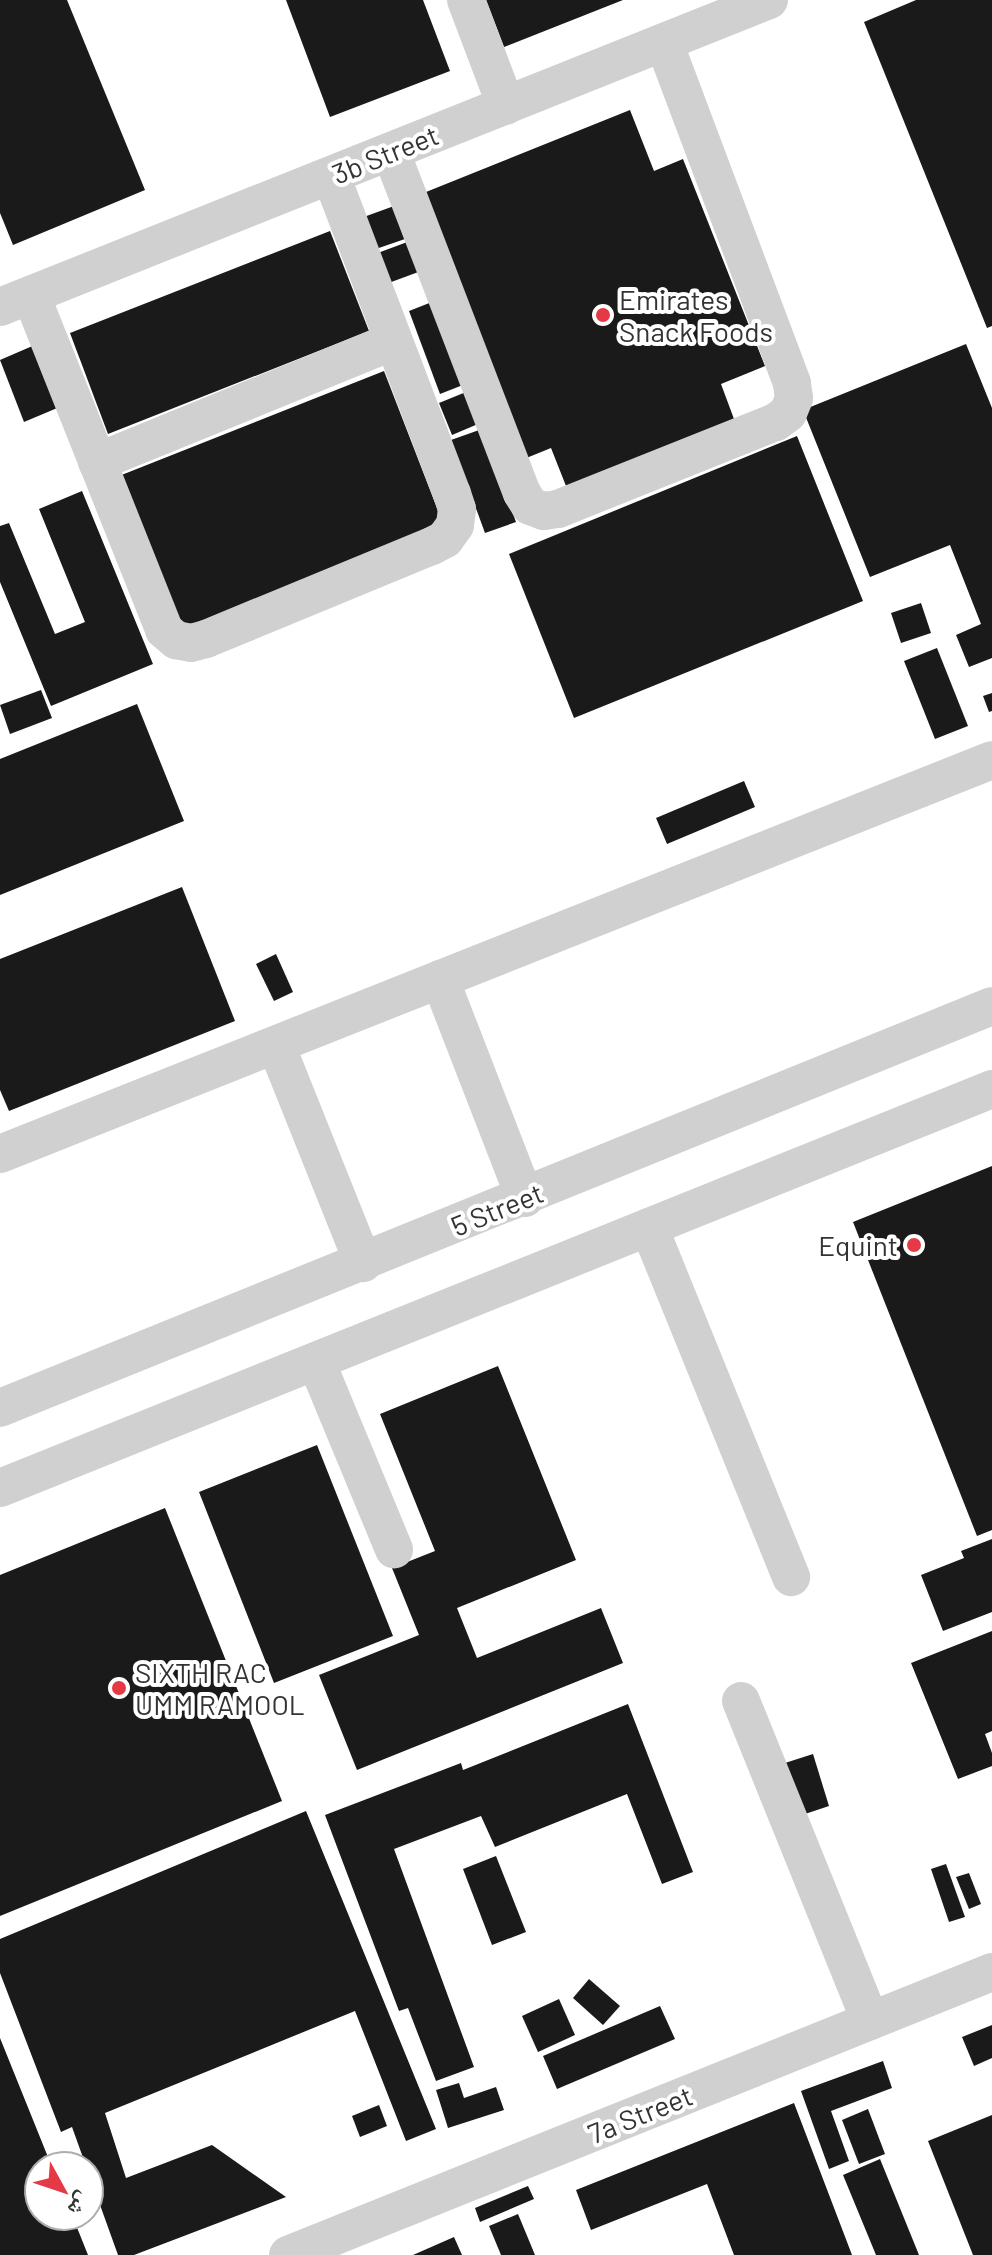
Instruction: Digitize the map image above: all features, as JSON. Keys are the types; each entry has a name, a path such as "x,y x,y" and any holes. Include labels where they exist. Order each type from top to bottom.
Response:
{"street":[{"path":"466,0 506,106"},
{"name":"3b Street","path":"16,301 769,0"},
{"path":"391,152 522,493 530,506 544,511 558,509 776,422 788,413 794,398 792,383 664,42"},
{"path":"16,301 97,462 164,630 176,640 191,643 206,639 432,546 445,539 455,525 457,509 331,176"},
{"path":"97,462 393,341"},
{"path":"0,1154 992,760"},
{"path":"440,979 525,1198"},
{"name":"5 Street","path":"0,1408 525,1198 992,1006"},
{"path":"276,1045 363,1263"},
{"path":"0,1488 992,1089"},
{"path":"649,1227 791,1577"},
{"path":"316,1361 394,1549"},
{"path":"741,1701 870,2021"},
{"name":"7a Street","path":"288,2255 992,1972"}],"building":[{"path":"0,0 67,0 145,190 13,245 0,213"},
{"path":"286,0 423,0 450,71 330,117"},
{"path":"486,0 623,0 504,47"},
{"path":"916,0 992,0 992,326 987,328 864,22"},
{"name":"Emirates Snack Foods","path":"630,110 654,171 683,159 765,366 721,384 734,419 566,486 551,448 519,461 426,192"},
{"path":"394,206 405,239 373,250 361,218"},
{"path":"330,231 369,331 108,434 70,333"},
{"path":"410,241 421,271 386,284 375,254"},
{"path":"437,300 468,383 440,394 409,311"},
{"path":"37,344 62,406 24,422 0,360"},
{"path":"966,344 992,408 992,658 969,667 956,635 981,624 950,545 870,577 803,410"},
{"path":"384,371 444,526 180,632 119,476"},
{"path":"466,392 478,424 452,435 439,403"},
{"path":"482,429 516,522 485,533 451,440"},
{"path":"797,436 863,601 574,718 509,554"},
{"path":"82,491 153,664 51,706 0,582 0,526 9,523 55,634 85,622 39,509"},
{"path":"921,603 931,633 901,643 891,613"},
{"path":"937,648 968,726 935,739 904,661"},
{"path":"41,690 52,718 10,734 0,705"},
{"path":"992,693 992,711 989,712 983,696"},
{"path":"137,704 184,821 0,895 0,759"},
{"path":"744,781 755,807 667,844 656,818"},
{"path":"182,887 235,1021 9,1111 0,1090 0,959"},
{"path":"276,954 293,992 274,1001 256,964"},
{"path":"992,1166 992,1530 977,1536 853,1222"},
{"path":"498,1366 576,1560 457,1608 477,1658 601,1608 623,1663 357,1770 319,1675 419,1635 392,1568 435,1551 380,1414"},
{"path":"317,1445 393,1636 274,1683 199,1492"},
{"name":"SIXTH RAC UMM RAMOOL","path":"165,1508 282,1801 0,1916 0,1575"},
{"path":"992,1539 992,1612 943,1631 921,1575 964,1558 961,1551"},
{"path":"992,1631 992,1731 985,1734 992,1753 992,1766 958,1779 911,1663"},
{"path":"628,1704 693,1872 662,1884 627,1794 495,1847 481,1816 394,1849 474,2067 436,2081 408,2008 399,2011 325,1815 461,1763 463,1770"},
{"path":"813,1754 829,1806 802,1815 785,1763"},
{"path":"306,1811 436,2129 406,2141 355,2011 105,2113 126,2178 212,2145 286,2197 134,2255 118,2255 104,2216 104,2151 81,2151 72,2127 61,2132 0,1973 0,1939"},
{"path":"496,1856 526,1932 492,1945 463,1869"},
{"path":"946,1864 965,1917 949,1922 931,1869"},
{"path":"969,1873 981,1904 969,1909 956,1877"},
{"path":"589,1979 620,2006 603,2025 573,1998"},
{"path":"559,1999 575,2035 538,2052 522,2016"},
{"path":"660,2006 675,2039 557,2089 543,2056"},
{"path":"992,2025 992,2058 974,2066 962,2037"},
{"path":"0,2038 46,2151 24,2151 24,2231 78,2231 88,2255 0,2255"},
{"path":"883,2061 892,2088 831,2111 849,2161 829,2169 801,2091"},
{"path":"459,2083 464,2098 496,2087 504,2110 448,2128 436,2090"},
{"path":"794,2103 852,2255 734,2255 707,2184 591,2230 576,2190"},
{"path":"379,2105 387,2126 360,2137 352,2116"},
{"path":"868,2109 885,2154 859,2164 842,2120"},
{"path":"992,2115 992,2255 973,2255 928,2141"},
{"path":"880,2159 919,2255 876,2255 843,2175"},
{"path":"528,2186 534,2199 480,2222 475,2208"},
{"path":"518,2214 535,2255 501,2255 489,2226"},
{"path":"454,2237 462,2255 413,2255"}],"place":[{"name":"Emirates Snack Foods","path":"603,315"},
{"name":"Equint","path":"914,1245"},
{"name":"SIXTH RAC UMM RAMOOL","path":"119,1688"}]}
